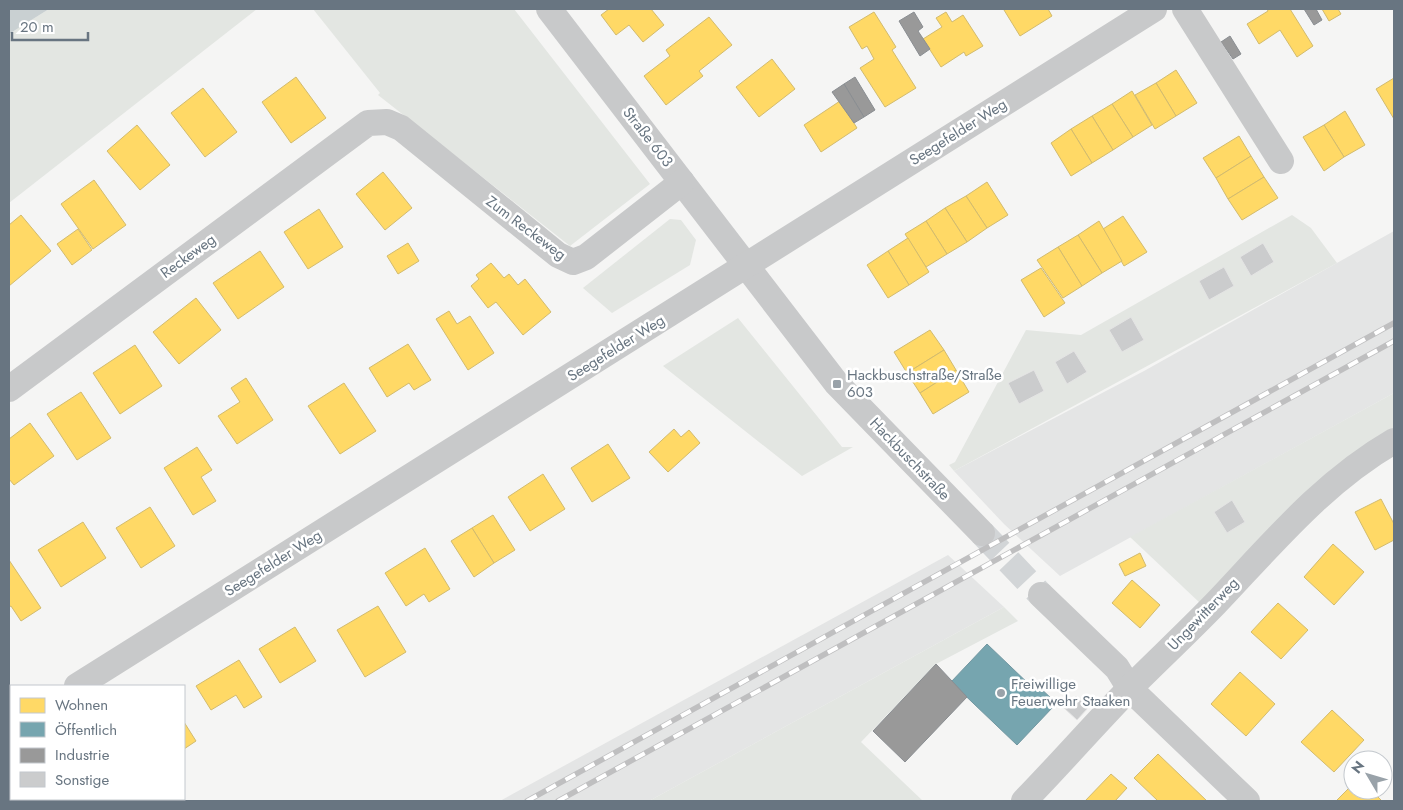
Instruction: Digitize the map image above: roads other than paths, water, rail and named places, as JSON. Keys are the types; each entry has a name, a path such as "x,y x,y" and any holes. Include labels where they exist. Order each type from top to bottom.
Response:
{"street":[{"name":"Straße 603","path":"549,9 746,266"},
{"name":"Seegefelder Weg","path":"79,685 1154,9"},
{"path":"1184,9 1281,161"},
{"name":"Zum Reckeweg","path":"368,123 387,122 401,128 558,255 573,262 586,257 682,182"},
{"name":"Reckeweg","path":"9,389 368,123"},
{"name":"Hackbuschstraße","path":"746,266 837,384 982,533"},
{"name":"Ungewitterweg","path":"1024,801 1130,688 1322,492 1370,454 1394,441"},
{"path":"1041,595 1117,668 1130,688 1247,801"}],"tunnel":[{"path":"982,533 1041,595"}],"railway":[{"path":"527,801 1394,323"},
{"path":"558,801 1394,341"}],"place":[{"name":"Hackbuschstraße/Straße 603","path":"837,384"},
{"name":"Freiwillige Feuerwehr Staaken","path":"1001,693"}]}
